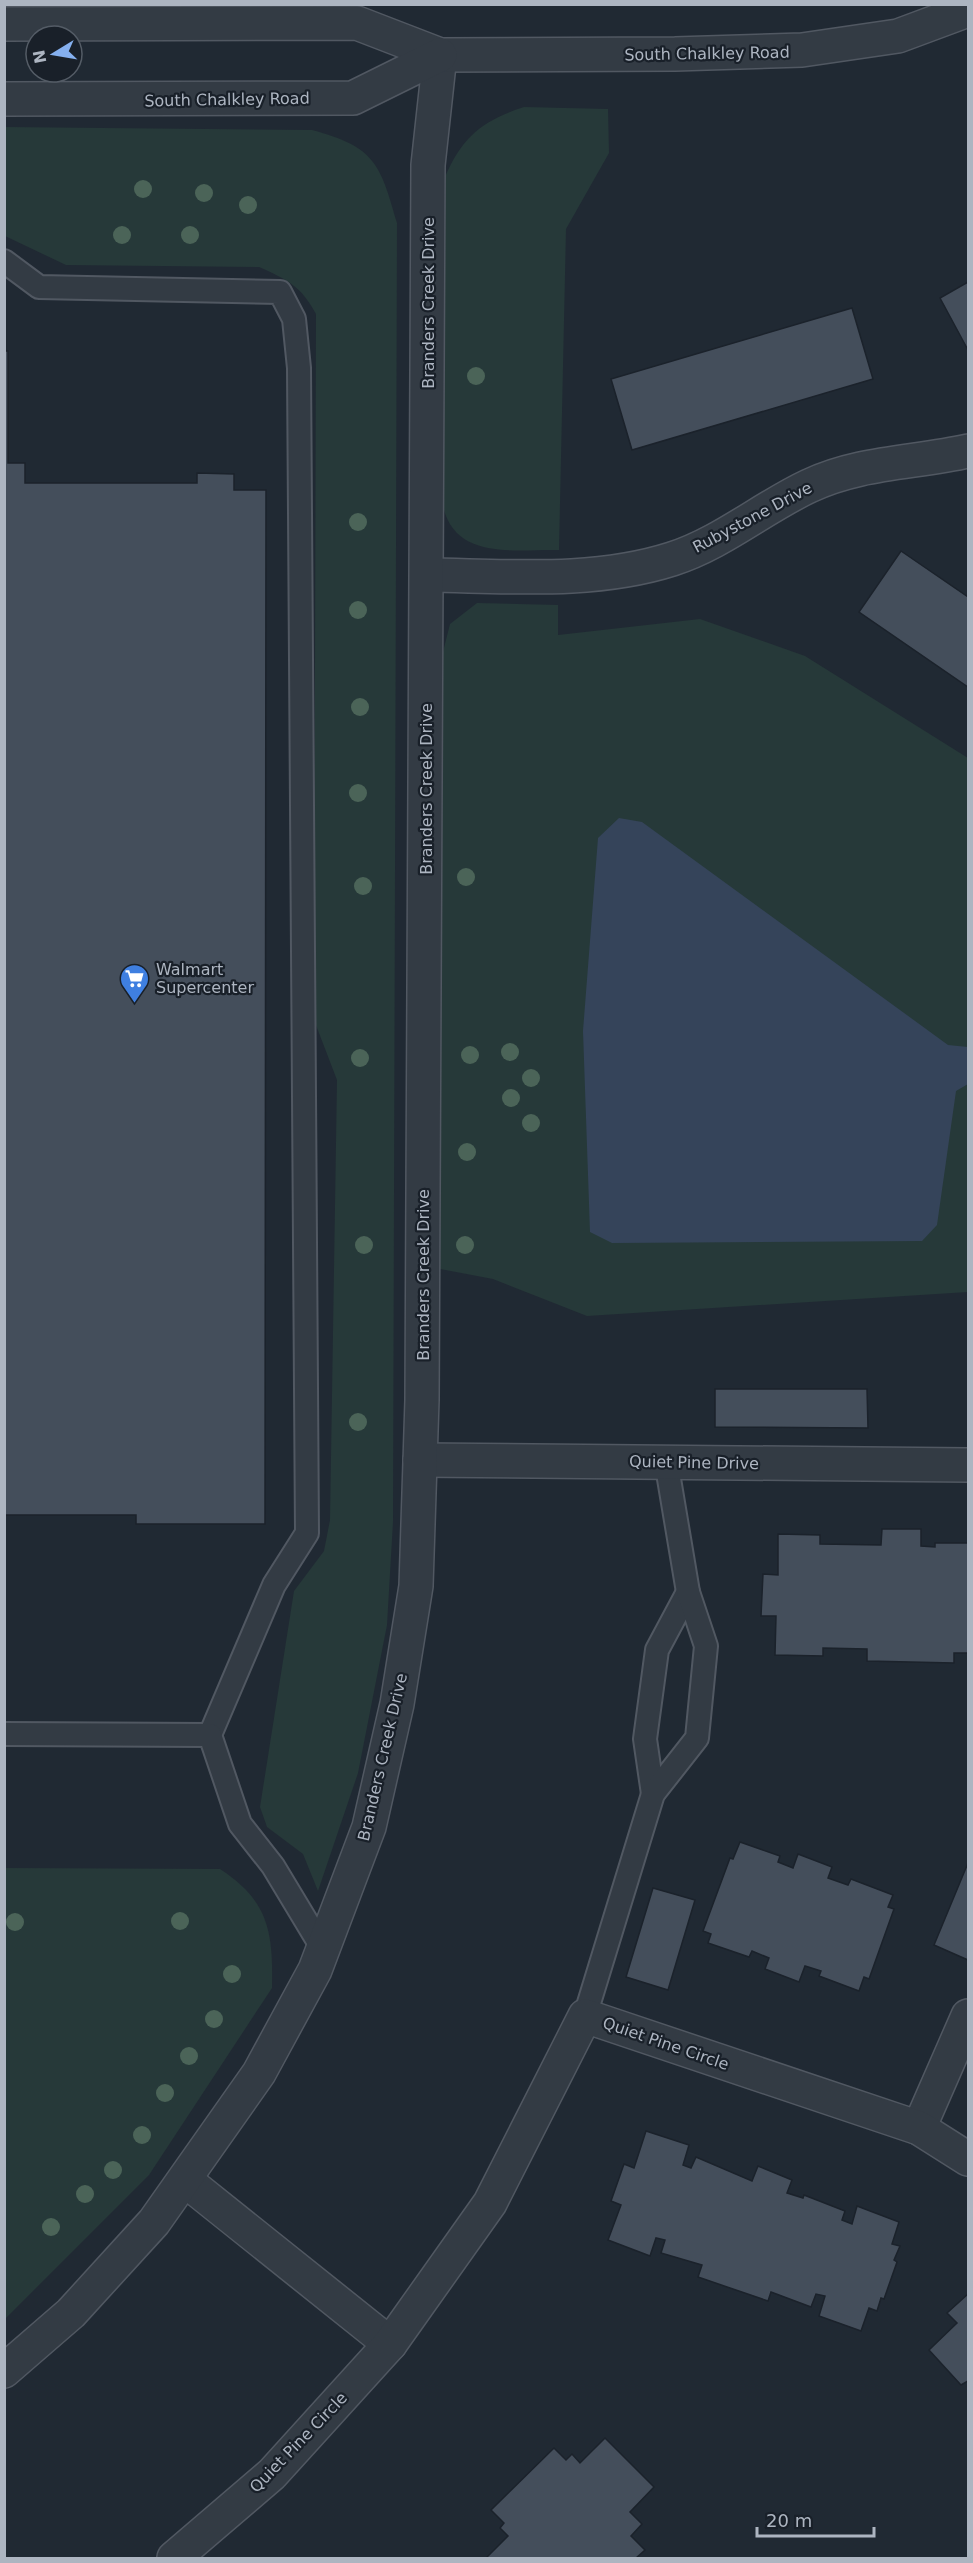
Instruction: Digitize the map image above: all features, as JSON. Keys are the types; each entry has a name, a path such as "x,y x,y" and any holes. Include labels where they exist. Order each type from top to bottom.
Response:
{"street":[{"name":"South Chalkley Road","path":"4,24 357,23 440,55 558,56 802,50 898,36 969,10"},
{"name":"South Chalkley Road","path":"4,99 353,98 440,55"},
{"name":"Branders Creek Drive","path":"4,2370 71,2313 154,2222 259,2073 315,1970 369,1827 397,1704 416,1586 420,1460 428,165 440,55"},
{"name":"Rubystone Drive","path":"427,575 535,576 628,569 672,559 711,542 809,485 847,471 969,451"},
{"name":"Quiet Pine Drive","path":"420,1460 969,1465"},
{"name":"Quiet Pine Circle","path":"174,2559 272,2474 390,2344 490,2203 585,2016 919,2128 969,2158"},
{"path":"919,2128 969,2016"},
{"path":"185,2180 390,2344"}],"lane":[{"path":"4,261 39,287 280,292 294,319 299,380 307,1533 274,1585 210,1734 240,1824 273,1866 323,1949"},
{"path":"585,2016 653,1794 697,1738 706,1646 688,1592 666,1461"},
{"path":"653,1794 645,1739 657,1650 688,1592"},
{"path":"4,1734 210,1734"}],"shaded area":[{"path":"524,107 608,109 609,153 566,229 559,550 504,550 471,543 458,534 448,521 442,502 445,177 459,151 485,124"},
{"path":"4,127 312,130 349,143 372,160 385,186 397,223 393,1522 387,1625 358,1773 318,1891 303,1854 267,1827 260,1807 294,1591 324,1551 330,1520 337,1080 314,1020 316,314 305,297 293,285 259,267 66,265 5,236"},
{"path":"477,603 558,605 558,635 700,619 805,656 968,758 968,1292 587,1316 493,1279 435,1268 440,664 450,624"},
{"path":"5,1868 220,1869 249,1893 265,1920 271,1950 272,1988 149,2175 5,2319"}],"water":[{"path":"619,818 642,822 948,1045 968,1047 968,1084 956,1091 937,1225 922,1241 612,1243 590,1232 583,1031 598,838"}],"building":[{"path":"968,282 968,350 940,298"},
{"path":"852,308 873,379 632,450 611,379"},
{"name":"Walmart Supercenter","path":"4,351 8,351 8,463 25,463 25,483 197,483 197,473 234,474 234,490 266,490 265,1524 136,1524 136,1515 4,1515"},
{"path":"901,551 968,597 968,687 859,612"},
{"path":"715,1389 867,1389 868,1428 715,1427"},
{"path":"882,1529 921,1529 921,1546 935,1547 935,1543 968,1543 968,1653 954,1653 954,1663 867,1661 867,1649 823,1648 823,1656 775,1655 776,1616 761,1616 763,1574 778,1575 778,1534 820,1535 820,1544 881,1545"},
{"path":"740,1842 780,1856 778,1862 793,1868 798,1854 832,1867 828,1878 848,1885 851,1879 893,1895 888,1907 894,1909 869,1979 864,1977 859,1991 819,1976 821,1971 805,1966 799,1982 765,1969 769,1958 752,1951 749,1957 708,1943 711,1934 703,1931 730,1858 733,1859"},
{"path":"968,1863 968,1960 934,1945"},
{"path":"653,1888 695,1900 668,1990 626,1977"},
{"path":"646,2131 689,2145 683,2165 691,2168 696,2157 752,2181 758,2166 792,2180 787,2193 803,2198 804,2195 845,2211 842,2220 852,2224 857,2206 899,2222 892,2244 900,2246 894,2260 897,2262 884,2299 881,2298 877,2311 869,2308 861,2331 819,2316 825,2296 816,2294 811,2307 771,2292 768,2301 698,2277 702,2265 661,2253 665,2240 656,2238 650,2256 608,2240 621,2205 611,2201 624,2164 634,2168"},
{"path":"968,2294 968,2381 961,2385 929,2350 957,2323 947,2313"},
{"path":"605,2438 654,2487 630,2512 642,2524 631,2536 645,2550 636,2558 486,2558 508,2536 500,2528 504,2523 491,2510 554,2448 566,2460 572,2454 580,2463"}],"place":[{"name":"Walmart Supercenter","path":"135,1004"}]}
